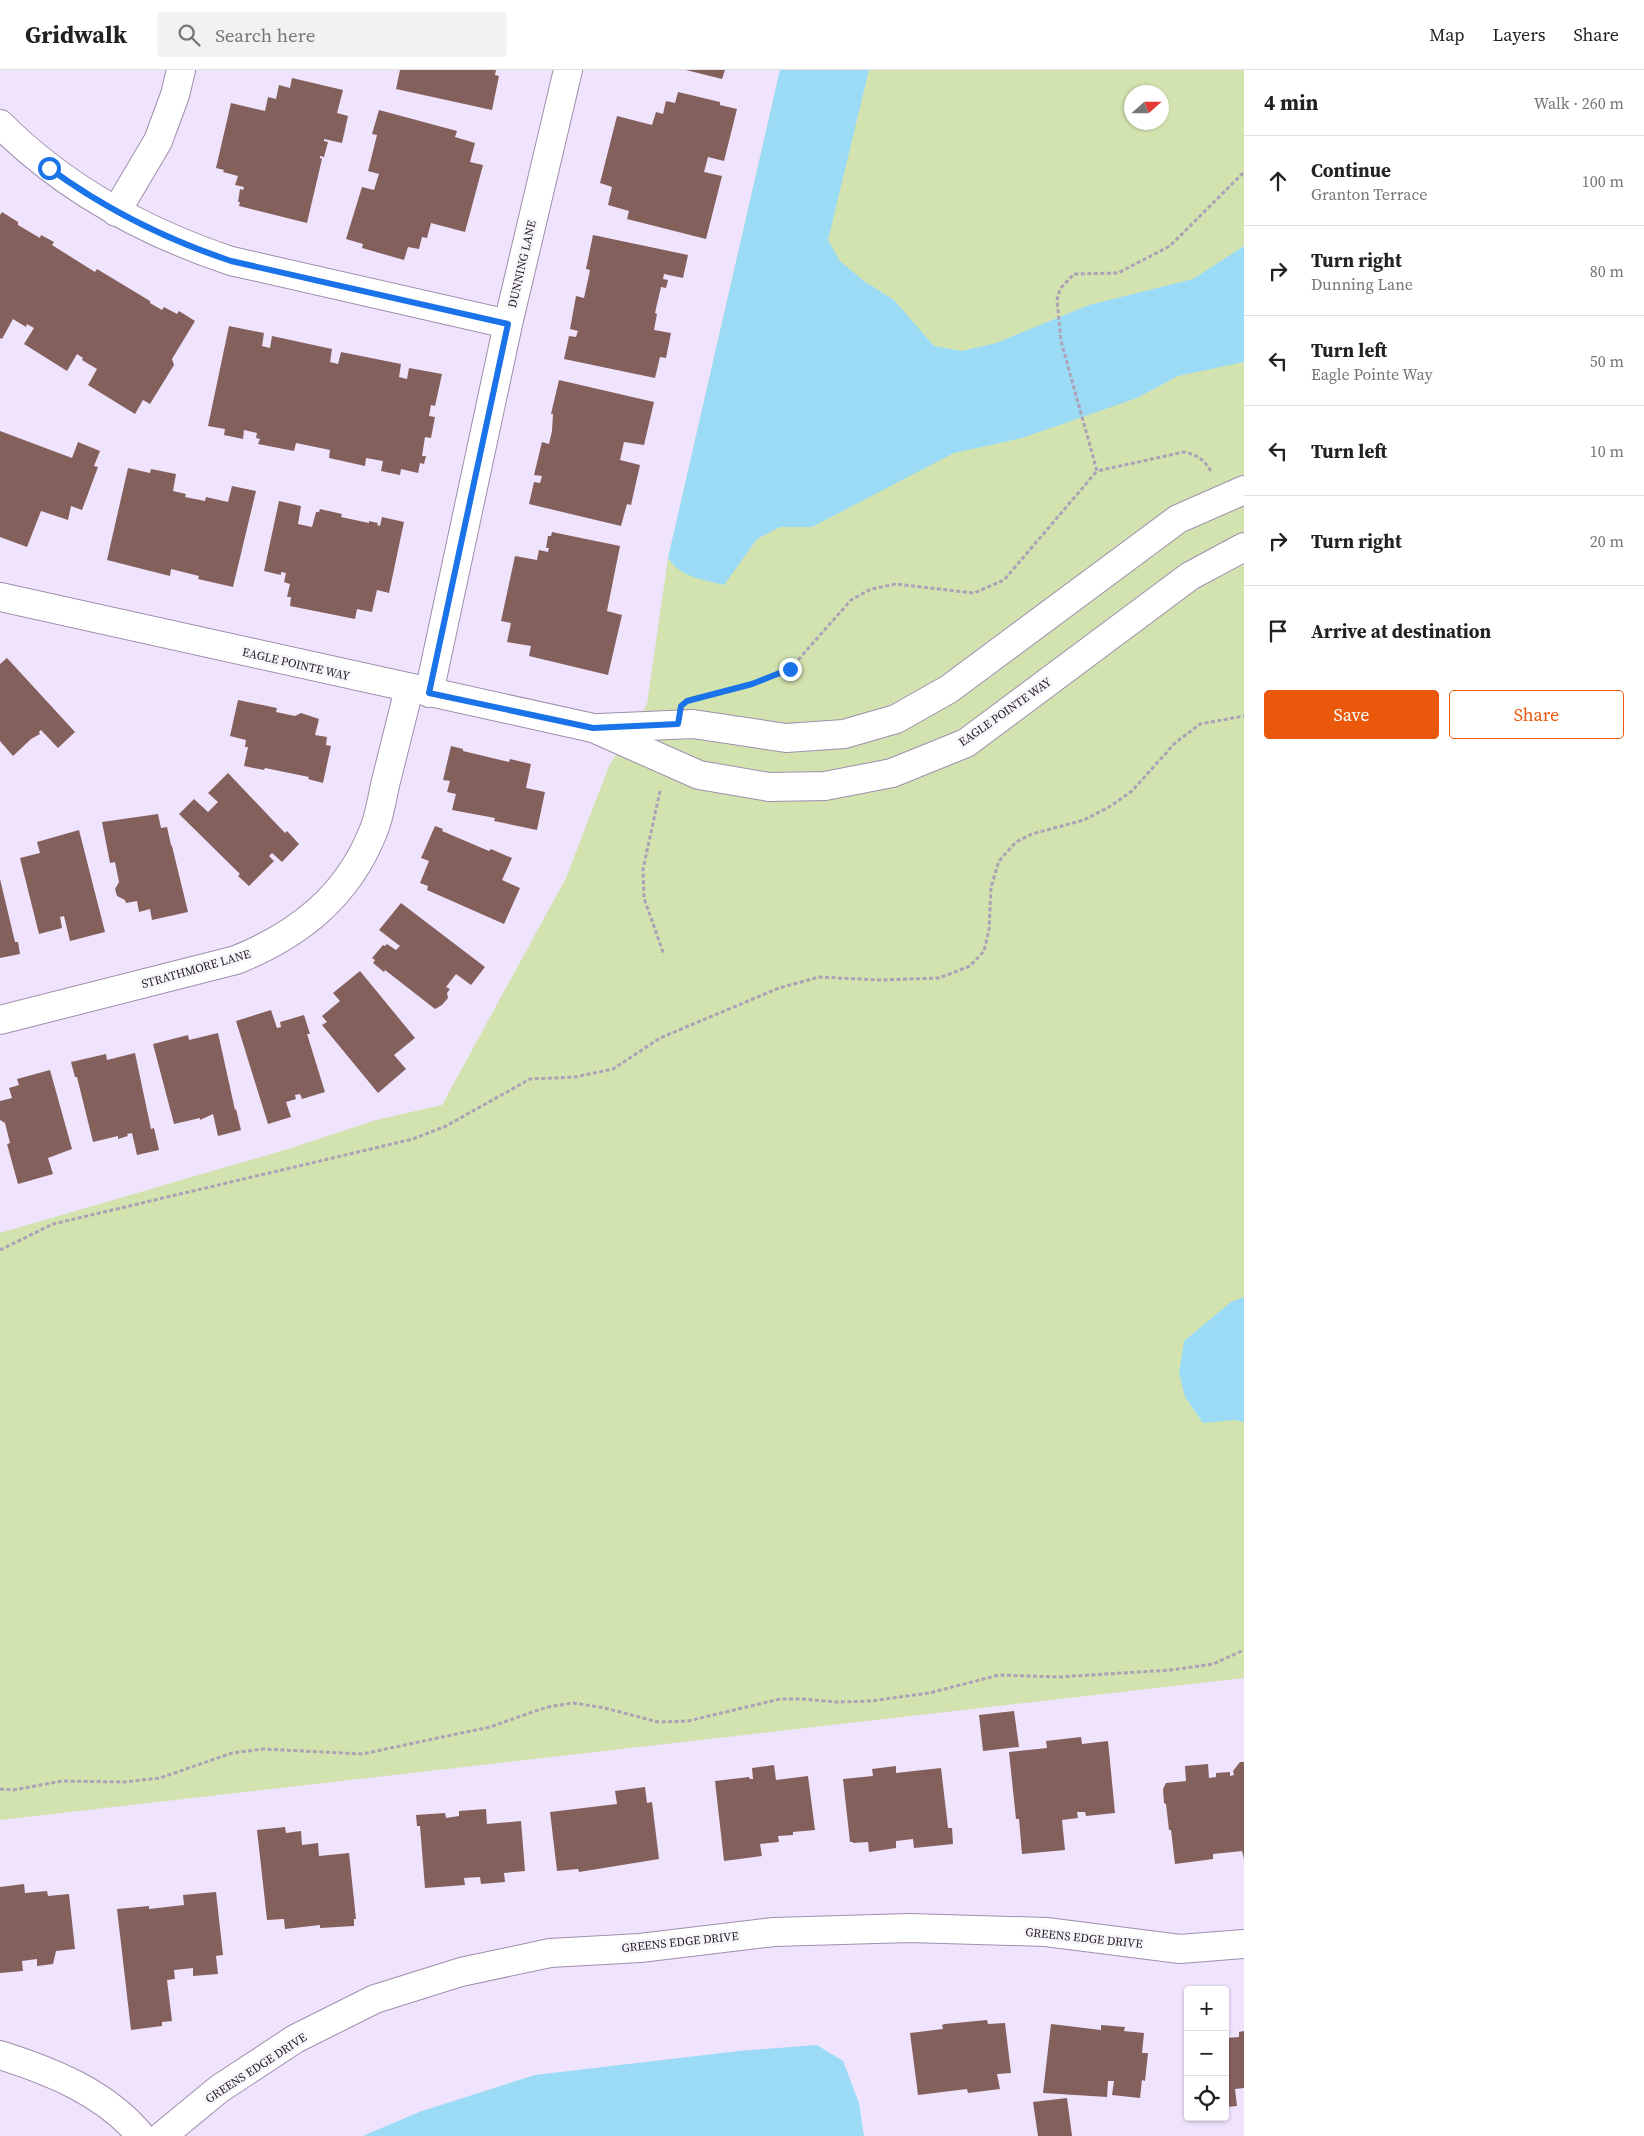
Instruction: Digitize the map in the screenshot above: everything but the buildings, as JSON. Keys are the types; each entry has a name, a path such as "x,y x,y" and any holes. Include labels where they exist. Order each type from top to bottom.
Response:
{"street":[{"path":"116,212 158,141 175,95 181,70"},
{"name":"DUNNING LANE","path":"419,691 568,70"},
{"path":"0,124 49,168 82,191 116,212 190,247 231,261 508,324"},
{"name":"EAGLE POINTE WAY","path":"593,728 693,724 786,738 844,734 896,719 949,689 1178,519 1233,494"},
{"name":"EAGLE POINTE WAY","path":"0,598 593,728 699,775 769,787 825,786 892,773 966,743 1190,576 1244,547"},
{"name":"STRATHMORE LANE","path":"0,1020 236,960 267,947 293,931 319,911 341,888 361,858 374,831 419,691"},
{"name":"GREENS EDGE DRIVE","path":"162,2136 219,2089 287,2044 376,1999 461,1972 550,1953 640,1948 774,1932 910,1928 1046,1932 1180,1949 1244,1944"},
{"path":"0,2055 38,2067 89,2092 134,2128 141,2136"}],"path":[{"path":"1097,471 1061,341 1057,300 1060,289 1074,274 1118,273 1170,246 1244,172"},
{"path":"706,695 752,684 790,669 852,600 871,589 896,584 974,593 1004,580 1097,471 1184,452 1196,454 1206,462 1216,479 1233,494"},
{"path":"0,1250 53,1224 413,1139 446,1126 530,1080 575,1077 613,1069 660,1038 779,988 819,977 880,980 939,978 970,966 984,951 989,930 991,887 999,861 1016,842 1032,834 1084,820 1109,807 1132,791 1175,742 1200,724 1244,716"},
{"path":"664,955 644,898 643,868 657,800 668,761"},
{"path":"0,1790 13,1790 62,1781 124,1782 160,1778 232,1753 263,1749 362,1754 490,1728 547,1707 574,1703 605,1708 658,1722 688,1721 780,1700 871,1701 929,1693 999,1675 1057,1677 1171,1670 1213,1664 1244,1650"}],"green space":[{"path":"780,70 1244,70 1244,1678 0,1820 0,1233 288,1149 376,1120 442,1105 566,878 609,766 647,704 668,558"}],"water":[{"path":"780,70 869,70 828,240 840,261 864,281 894,300 934,346 962,351 996,343 1089,305 1193,279 1244,246 1244,362 1178,376 1137,398 1022,438 954,453 812,527 780,527 757,539 724,585 693,577 679,570 668,558"},
{"path":"1244,1297 1244,1422 1234,1420 1203,1423 1185,1397 1179,1373 1184,1341 1231,1302"},
{"path":"817,2045 843,2061 859,2103 864,2136 363,2136 419,2112 535,2075 739,2051"}],"route":[{"path":"49,168 116,212 197,250 231,261 508,324 429,693 593,728 678,724 681,706 687,701 752,684 790,669"}]}
